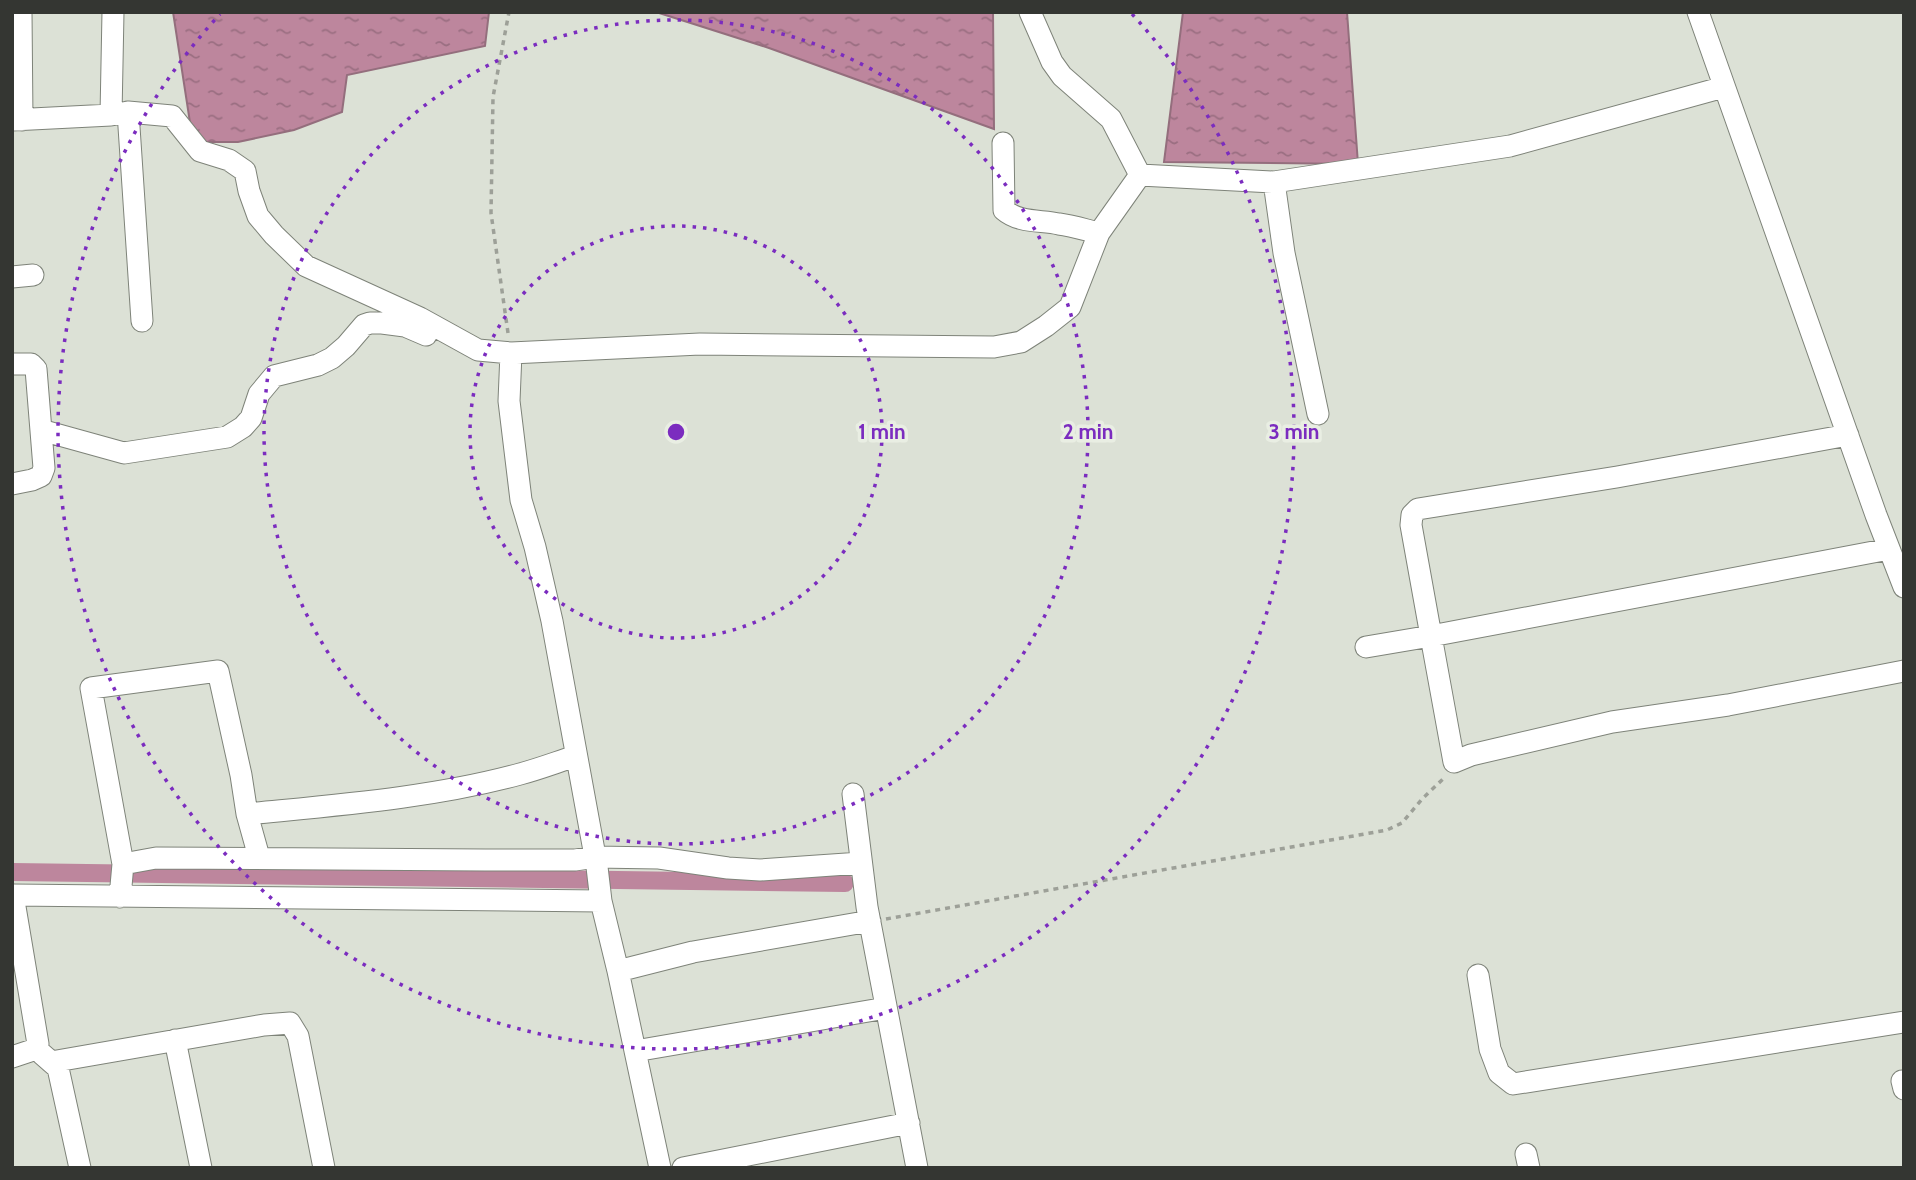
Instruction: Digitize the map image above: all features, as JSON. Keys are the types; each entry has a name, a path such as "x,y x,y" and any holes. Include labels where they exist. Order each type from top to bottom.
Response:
{"street":[{"path":"21,12 17,120 120,114 172,116 200,151 229,160 245,172 258,216 306,266 420,318 478,350"},
{"path":"113,12 120,114 142,321"},
{"path":"1030,12 1052,62 1062,76 1111,119 1140,175"},
{"path":"1698,12 1847,435 1904,587"},
{"path":"1140,175 1274,182 1510,146 1724,87"},
{"path":"1003,143 1003,210 1022,219 1059,223 1099,233"},
{"path":"41,430 124,453 227,437 251,418 259,394 274,376 318,365 332,358 364,325 370,323 418,330 454,350 464,352 478,350 511,353 699,344 994,347 1021,342 1070,307 1099,233 1140,175"},
{"path":"1274,182 1293,301 1318,414"},
{"path":"511,353 509,401 521,500 552,621 598,876 660,1168"},
{"path":"12,364 31,364 36,369 44,468 41,476 12,484"},
{"path":"1847,435 1617,477 1418,509 1412,515 1411,525 1454,762 1471,755 1612,722 1728,705 1904,671"},
{"path":"1366,647 1889,549"},
{"path":"120,897 123,864 91,688 218,671 247,814 259,857"},
{"path":"247,814 443,790 518,775 576,756"},
{"path":"853,794 870,921 917,1168"},
{"path":"123,864 156,858 259,857 575,860 598,876"},
{"path":"80,1168 58,1068 43,1056 38,1044 13,895 120,897 598,876 659,859 760,870 861,863"},
{"path":"618,971 693,952 870,921"},
{"path":"1478,975 1490,1049 1500,1073 1513,1084 1904,1022"},
{"path":"635,1051 886,1008"},
{"path":"12,1057 43,1056 175,1040 290,1023 298,1036 324,1168"},
{"path":"175,1040 201,1168"},
{"path":"683,1168 909,1124"}],"path":[{"path":"509,12 493,97 491,213 511,353"},
{"path":"870,921 1387,830 1402,824 1422,799 1441,782 1454,762"}],"water":[{"path":"173,12 489,12 485,46 347,75 342,112 294,130 238,142 193,142"},
{"path":"656,12 993,12 994,129 769,48"},
{"path":"1183,12 1347,12 1358,164 1164,162"}],"waterway":[{"path":"12,872 845,883"}]}
